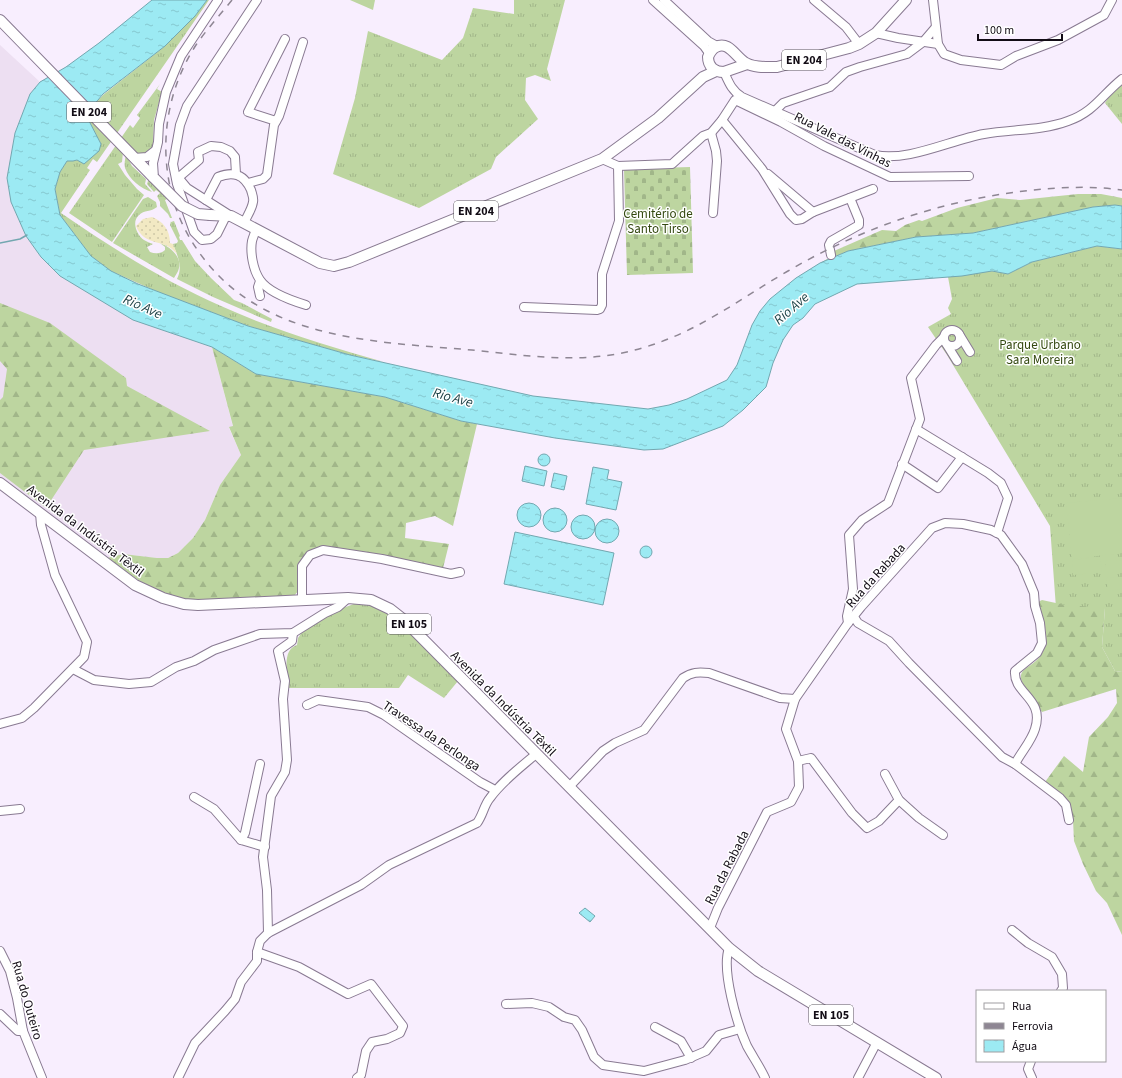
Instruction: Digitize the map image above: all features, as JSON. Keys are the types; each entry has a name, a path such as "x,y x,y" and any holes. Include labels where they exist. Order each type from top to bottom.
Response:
{"main road":[{"name":"EN 204","path":"0,20 49,72 182,206 198,214 229,216 320,262 334,266 349,262 602,159 658,118 718,62 777,67 849,48 859,44 876,33 906,0"},
{"path":"734,54 735,62 718,62 725,46 729,47 734,54 746,64"},
{"name":"Avenida da Indústria Têxtil","path":"0,483 136,585 163,598 184,604 198,605 348,598 371,600 390,609 404,620 729,948 758,970 936,1078"}],"street":[{"path":"154,178 153,163 166,92 181,56 218,0"},
{"path":"174,170 178,178 183,189 194,232 202,240 211,239 217,234 229,216 209,202 183,189 174,170 173,164 180,125 187,106 257,0"},
{"path":"653,0 704,46 718,62"},
{"path":"664,0 708,41 730,86 742,98 875,155 894,157 983,134 1050,126 1068,121 1085,113 1098,103 1112,86 1122,79"},
{"path":"814,0 846,27 859,44"},
{"path":"932,0 938,44 944,54 961,60 1001,65 1016,56 1058,40 1104,15 1112,0"},
{"path":"775,111 783,103 830,87 846,72 907,54 923,42 935,28"},
{"path":"876,33 938,44"},
{"path":"276,121 248,112 285,39"},
{"path":"248,184 263,179 266,175 274,125 279,116 303,42"},
{"name":"Rua Vale das Vinhas","path":"722,120 735,100 781,122 824,146 890,177 969,176"},
{"path":"602,159 618,166 672,164 703,136 711,133 722,120 762,169 793,218 796,220 802,219 813,212 874,189"},
{"path":"711,133 716,151 713,213"},
{"path":"178,178 199,160 198,152 212,146 221,147 233,154 236,174"},
{"path":"132,155 147,157 156,150"},
{"path":"524,307 600,309 602,305 602,274 619,221 618,166"},
{"path":"762,169 813,212"},
{"path":"219,229 210,215 214,212 209,202 218,177 236,174 242,177 248,184 253,195 253,202 244,223"},
{"path":"831,255 829,245 831,241 859,225 859,220 850,198"},
{"path":"256,229 252,241 252,253 255,268 260,281 291,300 306,305"},
{"path":"260,281 258,287 260,296"},
{"path":"957,361 945,342 948,331 952,330 958,333 970,352"},
{"path":"848,623 847,616 853,589 849,535 862,520 888,503 920,419 911,378 936,345 945,342 953,346 957,344 960,339 958,333"},
{"path":"916,429 988,473 1000,484 1008,498 997,533"},
{"path":"902,464 938,488 962,457"},
{"path":"0,724 22,718 34,708 84,657 87,642 54,575 40,525 40,513"},
{"name":"Rua da Rabada","path":"710,928 718,908 767,812 791,802 799,787 798,761 786,729 795,699 848,623 861,607 932,528 944,522 963,524 991,530 1001,535 1022,564 1034,593 1042,643 1037,653 1015,671 1014,678 1037,709 1038,718 1031,739 1015,764"},
{"path":"302,599 302,566 310,555 323,550 382,559 451,574 460,572"},
{"path":"73,669 94,680 129,684 151,682 176,667 194,661 214,650 260,634 293,633 325,613 338,607 348,598"},
{"path":"854,617 858,623 889,641 1002,757 1015,764 1060,798 1066,805 1069,820"},
{"path":"268,933 267,890 263,858 271,796 285,772 287,760 283,699 285,681 278,651 292,640 293,633"},
{"path":"569,787 603,752 615,744 644,730 682,678 691,673 709,673 780,698 795,699"},
{"name":"Travessa da Perlonga","path":"307,705 318,700 368,707 384,716 473,778 495,790"},
{"path":"178,1078 195,1043 235,999 241,982 257,961 257,952 260,941 268,933 361,885 389,865 478,823 482,817 488,800 495,790 536,754"},
{"path":"798,761 811,758 852,813 867,828 879,821 899,800"},
{"path":"241,840 245,833 260,764"},
{"path":"885,774 899,800 919,818 943,835"},
{"path":"194,797 214,809 241,840 265,847"},
{"path":"0,811 20,809"},
{"path":"1012,930 1028,943 1052,957 1062,974 1063,988 1062,990"},
{"path":"729,948 727,954 729,988 740,1029 747,1046 765,1078"},
{"name":"Rua do Outeiro","path":"0,951 12,978 17,998 22,1031 42,1078"},
{"path":"257,952 298,967 348,994 371,984 403,1026 400,1033 387,1039 372,1042 366,1051 361,1075 357,1078"},
{"path":"506,1004 532,1003 549,1007 564,1017 575,1020 582,1030 594,1057 603,1065 644,1071 691,1058 706,1051 719,1035 740,1029"},
{"path":"0,1014 18,1031 22,1031"},
{"path":"655,1027 680,1041 691,1058"},
{"path":"858,1078 877,1042"},
{"path":"1031,1062 1028,1069 1032,1078"}],"shaded area":[{"path":"0,45 40,82 30,94 7,178 133,320 212,347 233,427 229,428 241,455 220,485 205,520 193,538 178,553 168,558 123,554 107,558 0,477"}],"green space":[{"path":"207,0 209,0 97,162 93,159 87,168 90,170 61,213 159,275 241,315 322,344 384,362 350,355 248,326 158,292 111,271 91,256 60,215 55,189 60,172 67,161 79,160 84,164 101,144 88,119 93,106 103,95 165,46 195,16"},
{"path":"350,0 375,0 373,10"},
{"path":"514,0 565,0 547,69 551,81 535,75 526,78 525,100 538,119 496,157 491,169 419,208 333,174 355,98 368,31 442,60 463,38 473,8 514,14"},
{"path":"1122,83 1122,124 1105,103 1112,92"},
{"path":"160,84 157,89 162,92 154,120 153,146 151,150 140,154 123,152 122,162 118,164 125,175 144,195 112,242 69,213 130,125 133,128 140,118 137,115"},
{"path":"126,155 132,166 146,179 145,184 152,192 140,186 129,176 125,166"},
{"name":"Cemitério de Santo Tirso","path":"690,167 693,273 627,275 624,169"},
{"path":"150,180 169,198 165,200 172,218 170,218 160,206 157,196 160,193 156,190 154,192 147,184"},
{"path":"1078,194 1101,194 1122,198 1122,206 1115,205 1093,207 973,233 916,237 848,251 820,263 829,258 834,251 882,230 896,231 905,225 919,220 922,221 957,208 997,198 1020,200"},
{"path":"148,197 156,202 157,207 139,215 135,221 137,232 145,241 153,244 147,247 150,252 158,253 165,250 165,247 160,243 168,247 176,254 179,268 174,278 113,243 143,199"},
{"path":"174,221 180,236 180,240 182,240 195,261 211,278 234,300 272,319 271,322 213,297 177,279 180,266 173,244 177,243 178,241 170,225 171,222"},
{"name":"Parque Urbano Sara Moreira","path":"1097,246 1122,249 1122,672 1115,671 1102,647 1105,608 1056,608 1050,526 947,355 928,327 951,314 948,308 952,299 948,277 992,271 1008,274 1032,262"},
{"path":"0,303 50,323 126,378 127,386 210,431 84,450 46,508 0,473 0,400 3,397 7,369 0,361"},
{"path":"212,347 256,374 385,397 461,421 477,424 453,526 435,516 406,523 405,538 449,544 443,568 326,547 310,553 299,590 294,596 194,601 171,596 148,587 107,558 123,554 168,558 178,553 193,538 205,520 220,485 241,455 229,427 233,426"},
{"path":"1122,498 1122,553 1072,559 1066,503"},
{"path":"1100,557 1102,572 1073,575 1072,560"},
{"path":"1122,560 1122,571 1106,573 1105,561"},
{"path":"1122,577 1122,589 1108,591 1106,578"},
{"path":"1042,600 1065,605 1105,608 1102,647 1115,671 1122,672 1122,935 1107,903 1096,891 1083,864 1074,841 1073,820 1069,806 1045,782 1064,756 1083,772 1089,737 1108,717 1117,703 1116,689 1042,712 1025,689 1021,675 1024,670 1039,658 1045,644 1045,627 1038,602"},
{"path":"359,602 371,605 398,620 458,681 444,698 408,675 399,688 288,688 286,664 287,657 292,648 297,645 298,638 302,632 338,610"}],"sand":[{"path":"152,217 163,224 169,234 170,243 173,244 177,254 172,249 144,237 140,233 136,226 143,219"}],"water":[{"name":"Rio Ave","path":"152,0 207,0 195,16 165,46 103,94 93,106 88,119 101,144 99,151 84,164 77,160 67,161 60,172 55,189 60,215 91,256 111,271 138,284 248,326 350,355 533,396 648,409 669,405 687,399 727,380 737,365 752,325 760,311 770,299 796,278 820,263 848,251 916,237 973,233 1093,207 1115,205 1122,206 1122,249 1097,246 1032,262 1008,274 992,271 962,276 857,284 815,304 803,318 793,325 783,340 773,363 766,387 743,410 723,426 663,449 644,450 555,438 461,421 385,397 256,374 212,347 133,320 60,276 41,257 26,236 11,202 7,178 15,133 30,94 40,82 66,67 99,43"},
{"path":"544,454 548,456 550,460 548,464 544,466 540,464 538,460 540,456"},
{"path":"525,466 547,471 544,486 522,481"},
{"path":"593,467 609,470 607,479 622,482 616,510 586,504"},
{"path":"554,473 567,476 564,490 551,487"},
{"path":"529,503 537,507 541,515 537,523 529,527 521,523 517,515 521,507"},
{"path":"555,508 563,512 567,520 563,528 555,532 547,528 543,520 547,512"},
{"path":"583,515 591,519 595,527 591,535 583,539 575,535 571,527 575,519"},
{"path":"607,519 615,523 619,531 615,539 607,543 599,539 595,531 599,523"},
{"path":"515,532 614,553 603,605 504,584"},
{"path":"646,546 650,548 652,552 650,556 646,558 642,556 640,552 642,548"},
{"path":"585,908 595,916 590,922 579,913"}],"waterway":[{"path":"0,243 20,239 27,235"}],"railway":[{"path":"232,0 196,45 186,62 173,97 168,115 166,134 167,172 171,191 177,211 195,247 208,264 234,289 263,309 295,323 330,333 365,340 401,344 557,358 579,358 621,353 662,341 700,324 816,255 876,228 906,217 969,200 1001,194 1078,187 1122,190"}]}
